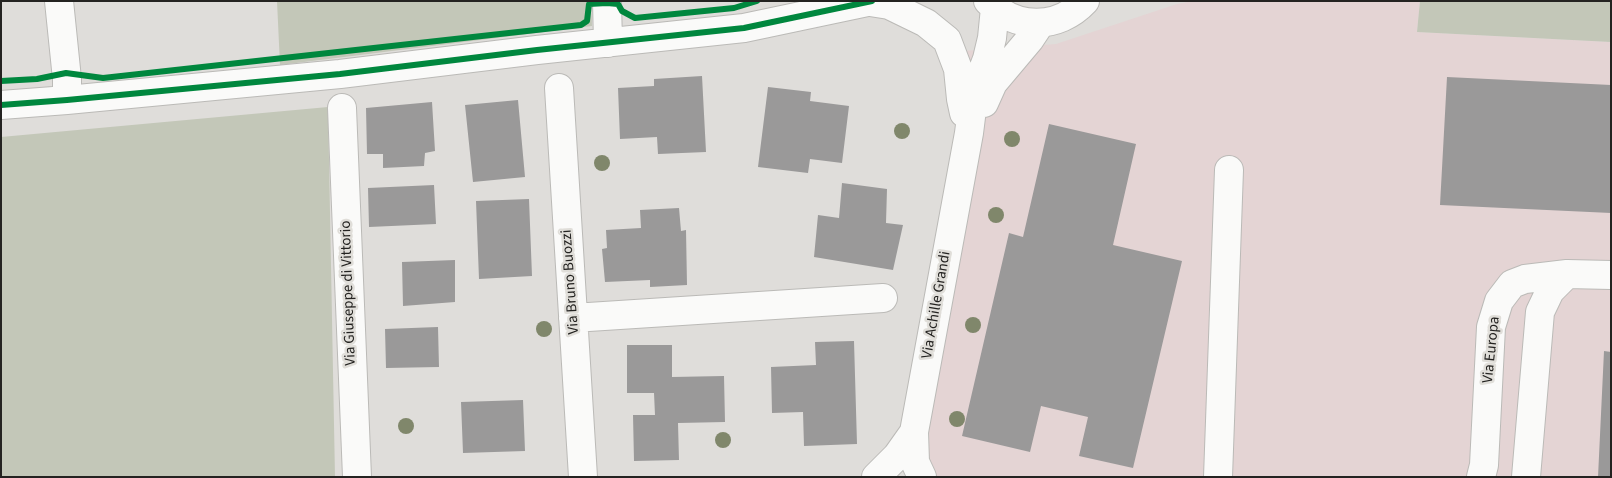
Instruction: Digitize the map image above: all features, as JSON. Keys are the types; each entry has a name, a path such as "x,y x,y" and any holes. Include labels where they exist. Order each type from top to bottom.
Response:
{"street":[{"path":"59,1 67,79 67,100"},
{"path":"608,1 608,42"},
{"path":"991,5 1002,14 1015,20 1040,24 1060,19 1073,12 1085,1"},
{"path":"1,105 340,74 744,28 885,2"},
{"name":"Via Achille Grandi","path":"885,2 926,23 947,40 958,69 961,99 969,133"},
{"name":"Via Achille Grandi","path":"913,472 914,432 969,133 974,93 988,59 992,38 991,5"},
{"name":"Via Achille Grandi","path":"969,133 993,83 1040,24"},
{"name":"Via Bruno Buozzi","path":"558,88 582,477"},
{"name":"Via Giuseppe di Vittorio","path":"342,108 357,477"},
{"path":"1218,477 1229,170"},
{"path":"1526,477 1540,312 1550,291 1567,274"},
{"name":"Via Europa","path":"1481,477 1484,465 1492,327 1499,302 1512,284 1525,279 1567,274 1611,275"},
{"path":"573,318 883,298"},
{"path":"876,477 897,456 914,432"}],"shaded area":[{"path":"1193,1 1420,1 1417,32 1611,42 1611,477 922,477 968,136 963,51 1056,44 1177,4"}],"green space":[{"path":"277,1 591,1 592,26 280,65"},
{"path":"1420,1 1611,1 1611,42 1417,32"},
{"path":"328,107 335,477 1,477 1,137"}],"building":[{"path":"702,76 706,152 658,154 657,137 620,139 618,88 654,86 654,79"},
{"path":"1447,77 1611,85 1611,213 1440,205"},
{"path":"768,87 811,92 810,101 849,106 842,163 810,159 808,173 758,167"},
{"path":"518,100 525,177 473,182 465,105"},
{"path":"432,102 435,151 425,153 424,166 383,168 383,154 367,154 366,108"},
{"path":"1049,124 1136,144 1113,245 1182,261 1133,468 1079,456 1088,417 1041,406 1030,452 962,436 1009,233 1023,237"},
{"path":"842,183 887,189 886,223 903,225 893,270 814,257 818,215 839,218"},
{"path":"434,185 436,224 369,227 368,188"},
{"path":"529,199 532,276 479,279 476,201"},
{"path":"679,208 681,231 686,230 687,285 650,287 650,280 605,282 602,249 607,248 606,230 641,228 640,210"},
{"path":"455,260 455,302 403,306 402,262"},
{"path":"438,327 439,367 386,368 385,329"},
{"path":"854,341 857,444 804,446 803,412 772,413 771,367 816,365 815,342"},
{"path":"627,345 672,345 672,377 724,376 725,422 678,423 679,460 634,461 633,415 655,415 654,393 627,393"},
{"path":"1604,351 1611,352 1611,477 1598,477"},
{"path":"523,400 525,451 463,453 461,402"}],"cycle path":[{"path":"1,81 37,79 66,73 103,78 581,25 587,21 589,4 618,4 622,11 635,18 734,8 757,1"},
{"path":"1,105 340,74 537,50 744,28 872,1"}]}
